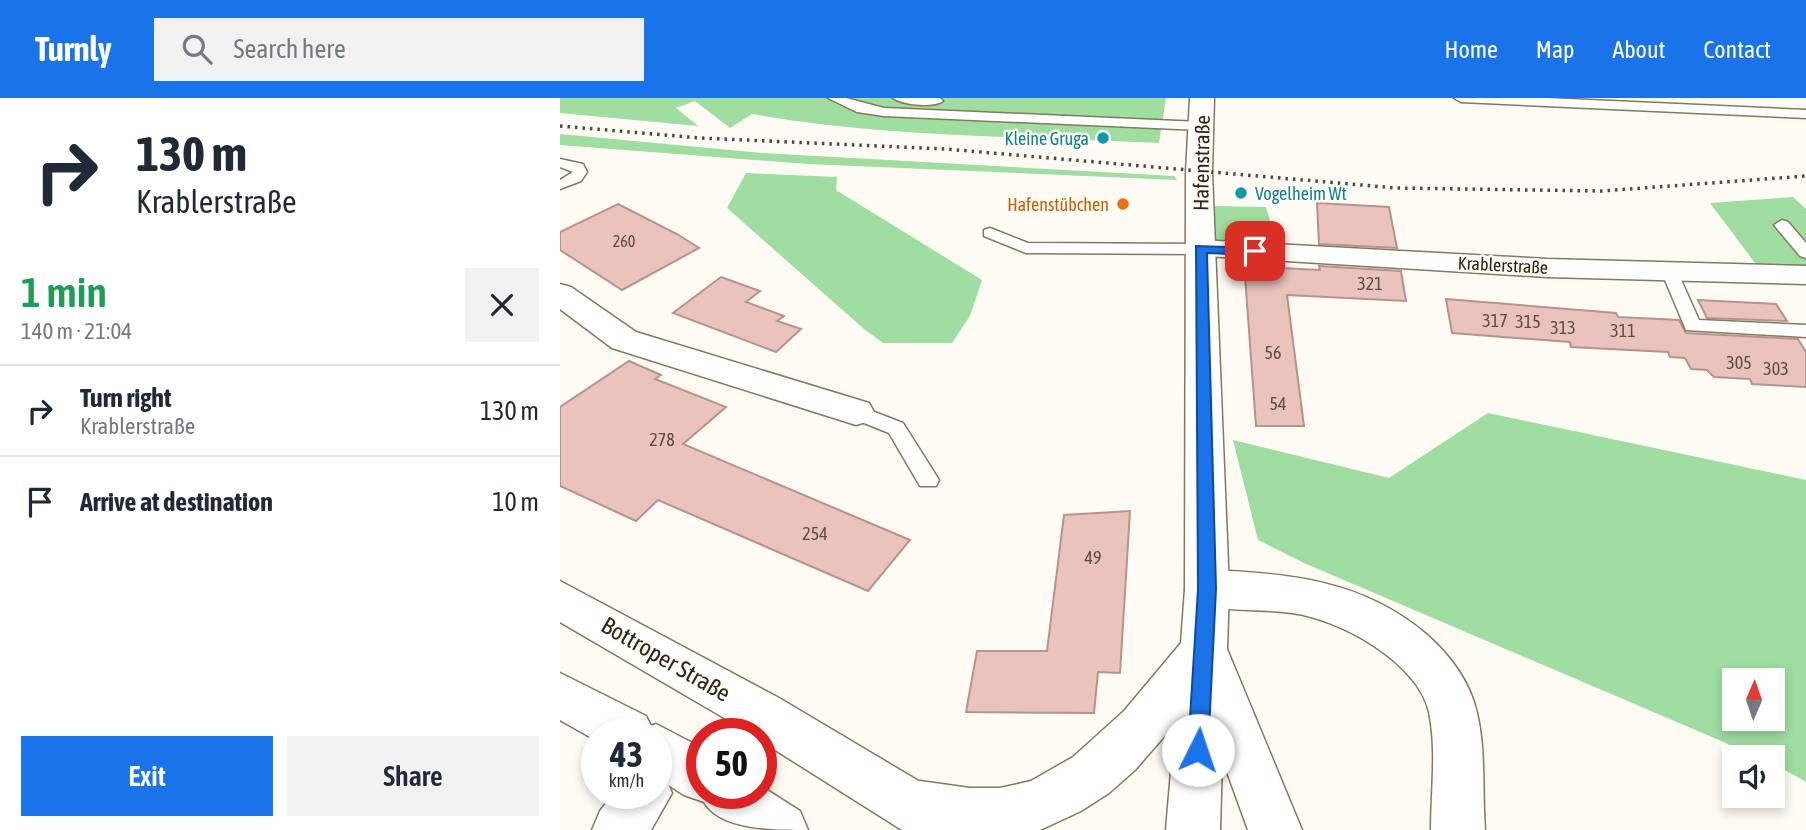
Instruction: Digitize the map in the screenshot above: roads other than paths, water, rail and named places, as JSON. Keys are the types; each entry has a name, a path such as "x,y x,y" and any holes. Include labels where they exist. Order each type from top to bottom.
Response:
{"main road":[{"name":"Hafenstraße","path":"1193,830 1207,589 1200,249 1201,112"},
{"name":"Krablerstraße","path":"1200,249 1670,273 1806,275"},
{"path":"560,294 624,340 856,412"},
{"path":"1207,589 1286,592 1332,601 1372,617 1406,643 1433,671 1454,714 1458,830"},
{"name":"Bottroper Straße","path":"560,600 772,720 930,818"},
{"name":"Hafenstraße","path":"1205,648 1275,830"},
{"path":"930,818 1018,810 1050,800 1107,761 1159,707 1205,648"},
{"path":"560,695 602,718"},
{"path":"619,830 636,809"},
{"path":"750,809 781,830"}],"lane":[{"path":"835,98 862,109 884,112 1201,112"},
{"path":"900,98 1201,112"},
{"path":"1461,98 1806,114"},
{"path":"560,163 578,167 580,172 576,178 560,185"},
{"path":"1782,225 1806,253"},
{"path":"990,233 1026,248 1200,249"},
{"path":"1670,273 1692,326 1806,331"},
{"path":"856,412 896,428 928,480"}],"railway":[{"path":"560,126 700,138 946,149 1396,188 1602,191 1806,176"}],"place":[{"name":"Kleine Gruga","path":"1103,138"},
{"name":"Vogelheim Wt","path":"1241,193"},
{"name":"Hafenstübchen","path":"1123,204"}]}
